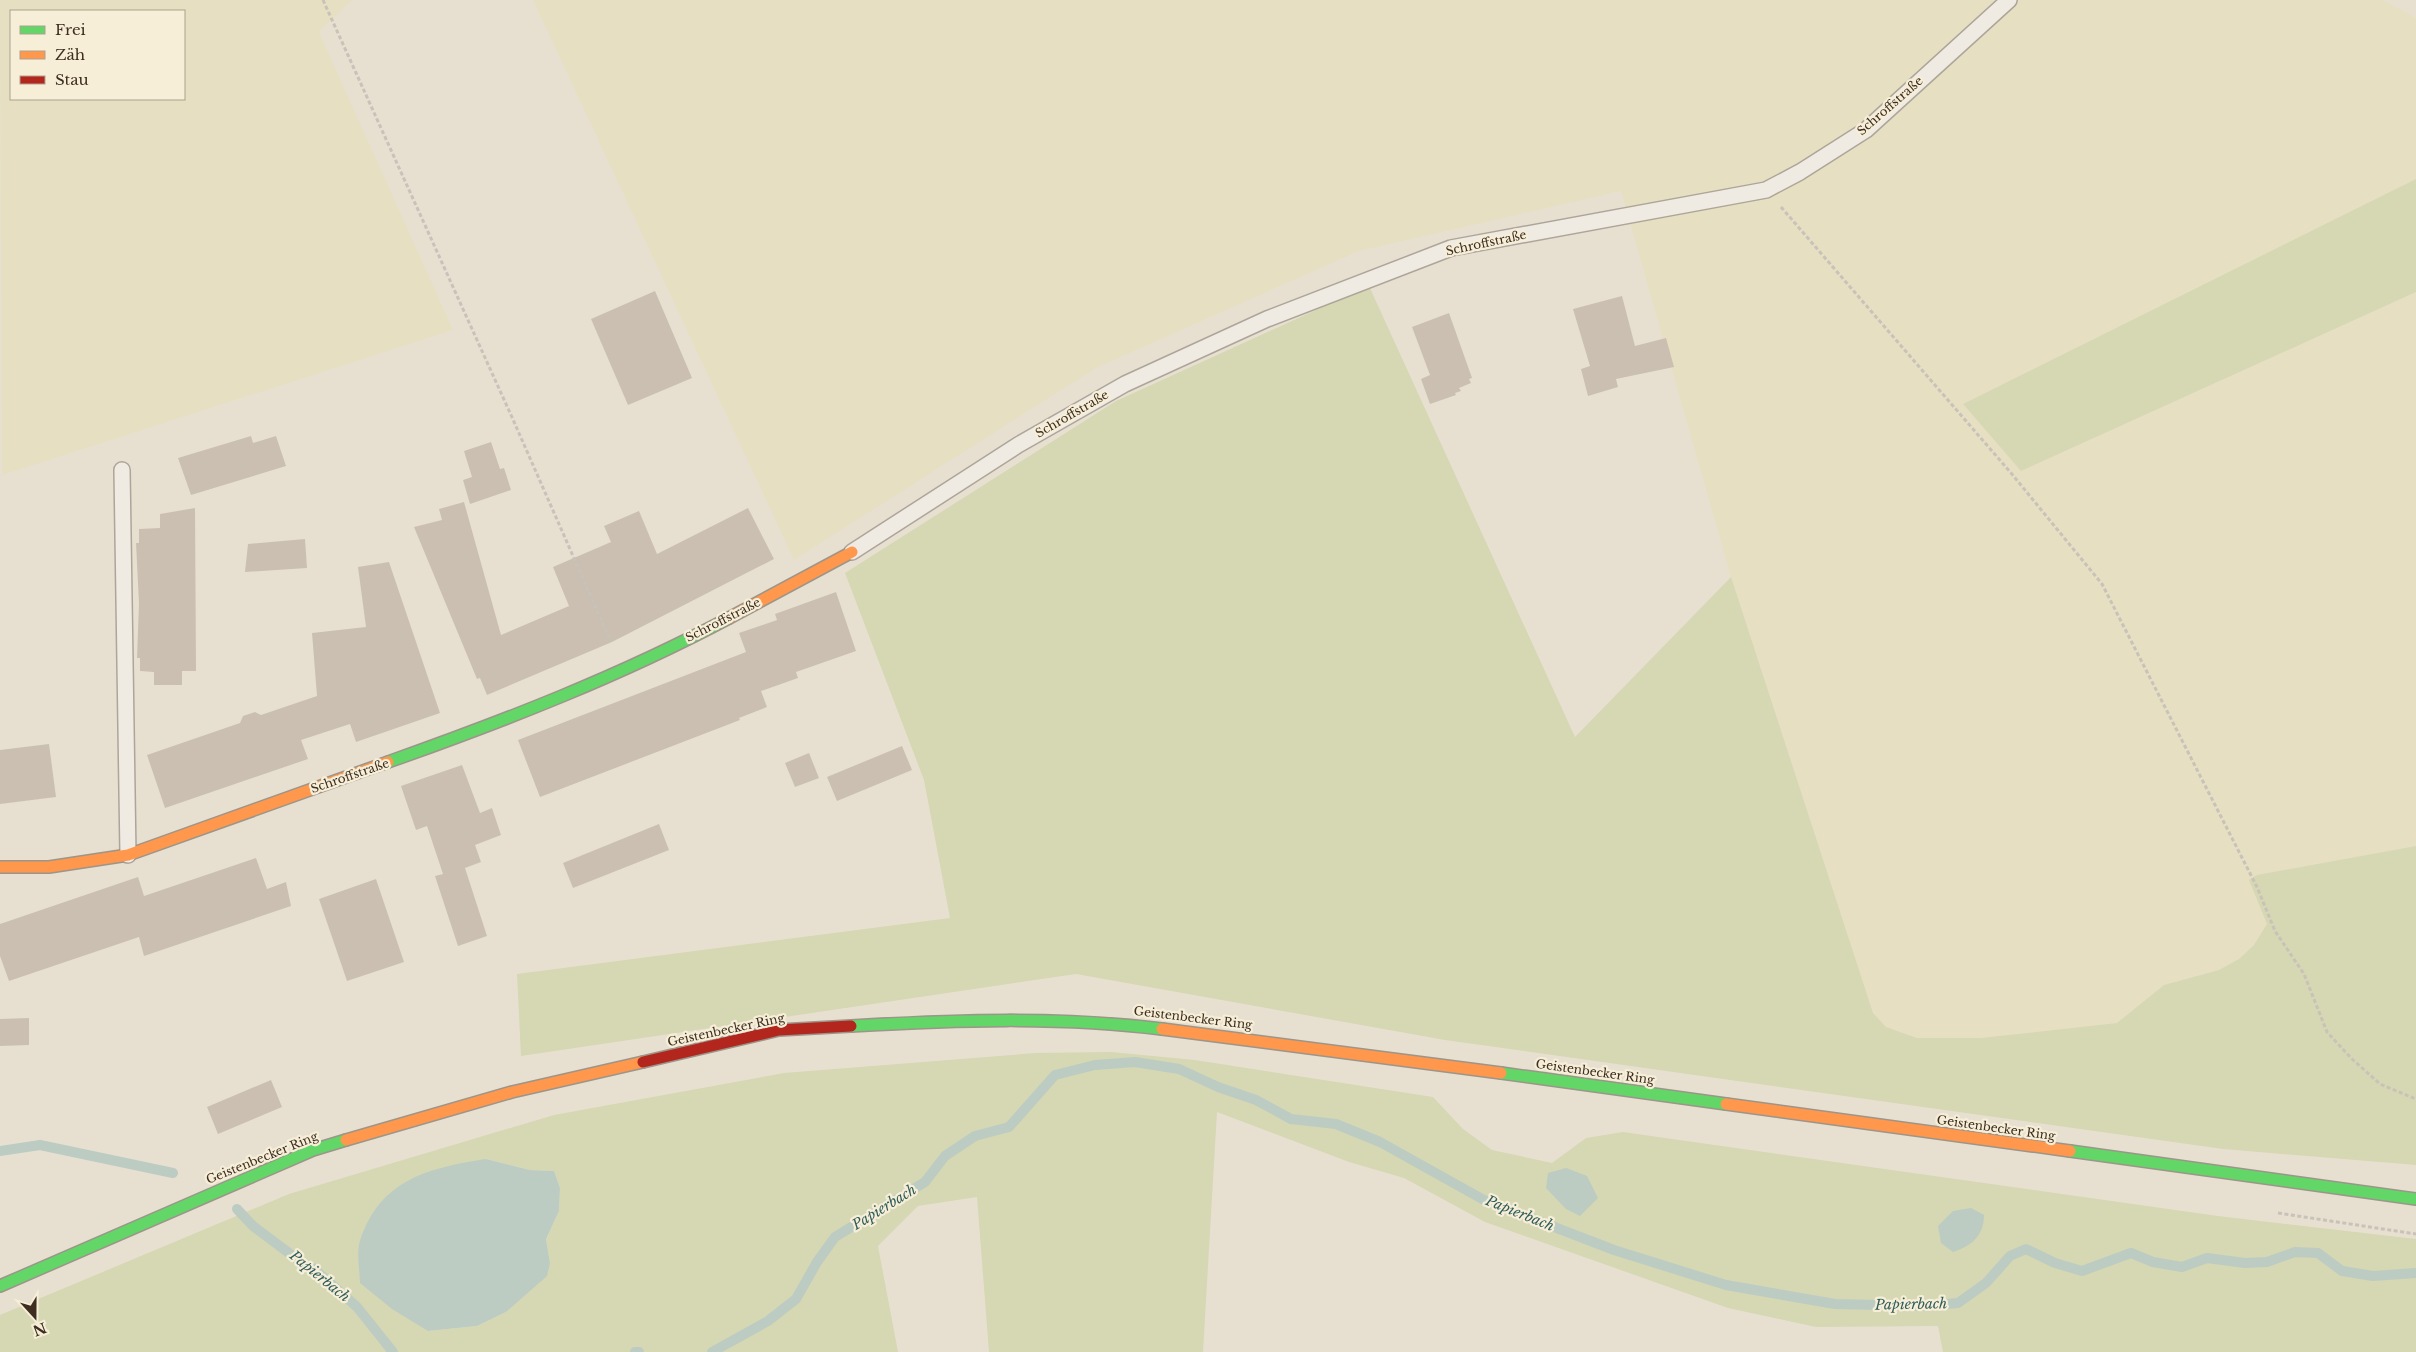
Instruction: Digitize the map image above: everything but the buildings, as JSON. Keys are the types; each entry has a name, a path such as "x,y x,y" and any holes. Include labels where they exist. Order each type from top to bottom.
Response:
{"main road":[{"name":"Schroffstraße","path":"0,867 50,867 128,855 478,730 623,668 717,624 852,552"},
{"name":"Geistenbecker Ring","path":"0,1286 313,1150 512,1092 779,1030 924,1022 1108,1022 1312,1047 2416,1199"}],"lane":[{"name":"Schroffstraße","path":"852,552 1018,445 1125,384 1266,319 1451,248 1766,190 1800,172 1866,130 2009,0"},
{"path":"122,470 128,855"}],"path":[{"path":"323,0 623,668"},
{"path":"1766,190 2004,465 2102,584 2257,887 2275,931 2304,974 2328,1032 2352,1060 2380,1084 2416,1099"},
{"path":"2268,1211 2416,1234"}],"shaded area":[{"path":"0,0 352,0 319,32 453,330 2,475"},
{"path":"533,0 2382,0 2387,2 2416,18 2416,179 1963,404 2021,471 2416,292 2416,846 2257,875 2250,880 2267,924 2254,945 2239,959 2219,970 2164,985 2117,1023 1981,1038 1917,1038 1886,1027 1873,1013 1731,577 1621,191 1359,251 1096,368 794,560"},
{"path":"486,1159 530,1170 554,1171 560,1188 559,1211 546,1239 550,1263 547,1276 506,1312 477,1326 428,1331 392,1309 360,1283 358,1256 360,1241 369,1220 380,1203 409,1180 445,1167"},
{"path":"1566,1168 1587,1176 1598,1198 1580,1216 1566,1209 1546,1188 1548,1173"},
{"path":"1971,1208 1984,1215 1982,1228 1976,1239 1960,1250 1953,1252 1941,1243 1938,1226 1953,1211"}],"green space":[{"path":"2416,179 2416,292 2021,471 1963,404"},
{"path":"1369,286 1575,737 1731,577 1873,1013 1886,1027 1917,1038 1981,1038 2117,1023 2164,985 2219,970 2239,959 2254,945 2267,924 2249,880 2257,875 2416,846 2416,1165 2223,1149 1445,1040 1076,974 521,1056 517,974 950,918 924,780 845,573 1116,401"},
{"path":"1111,1052 1195,1060 1433,1097 1463,1129 1492,1150 1552,1163 1586,1138 1623,1132 2218,1216 2416,1239 2416,1352 1943,1352 1938,1326 1816,1327 1728,1308 1485,1222 1404,1178 1349,1162 1217,1112 1203,1352 989,1352 977,1197 918,1206 878,1246 898,1352 0,1352 0,1315 289,1194 554,1115 784,1073 1036,1053","holes":["486,1159 530,1170 554,1171 560,1188 559,1211 546,1239 550,1263 506,1312 477,1326 428,1331"]}],"waterway":[{"name":"Papierbach","path":"712,1352 768,1321 796,1299 817,1262 835,1237 925,1182 945,1156 975,1136 1009,1127 1055,1075 1095,1065 1135,1062 1179,1069 1218,1087 1256,1100 1291,1119 1336,1124 1380,1142 1484,1200 1614,1250 1726,1285 1835,1304 1924,1306 1958,1303 1986,1283 2010,1256 2026,1249 2055,1263 2082,1271 2131,1253 2153,1262 2182,1267 2207,1258 2245,1263 2267,1262 2295,1252 2318,1253 2342,1271 2373,1276 2416,1273"},
{"name":"Papierbach","path":"0,1151 40,1145 173,1173"},
{"name":"Papierbach","path":"237,1209 253,1226 309,1268 313,1268 357,1307 393,1352"}],"traffic: fast":[{"path":"388,762 475,730 604,678 729,618"},
{"path":"851,1026 1007,1020 1084,1022 1162,1029"},
{"path":"1501,1073 1726,1104"},
{"path":"0,1286 313,1150 346,1140"},
{"path":"2070,1151 2416,1199"}],"traffic: slow":[{"path":"729,618 852,552"},
{"path":"0,867 49,867 128,855 388,762"},
{"path":"1162,1029 1501,1073"},
{"path":"346,1140 512,1092 643,1062"},
{"path":"1726,1104 2070,1151"}],"traffic: jam":[{"path":"643,1062 779,1030 851,1026"}]}
